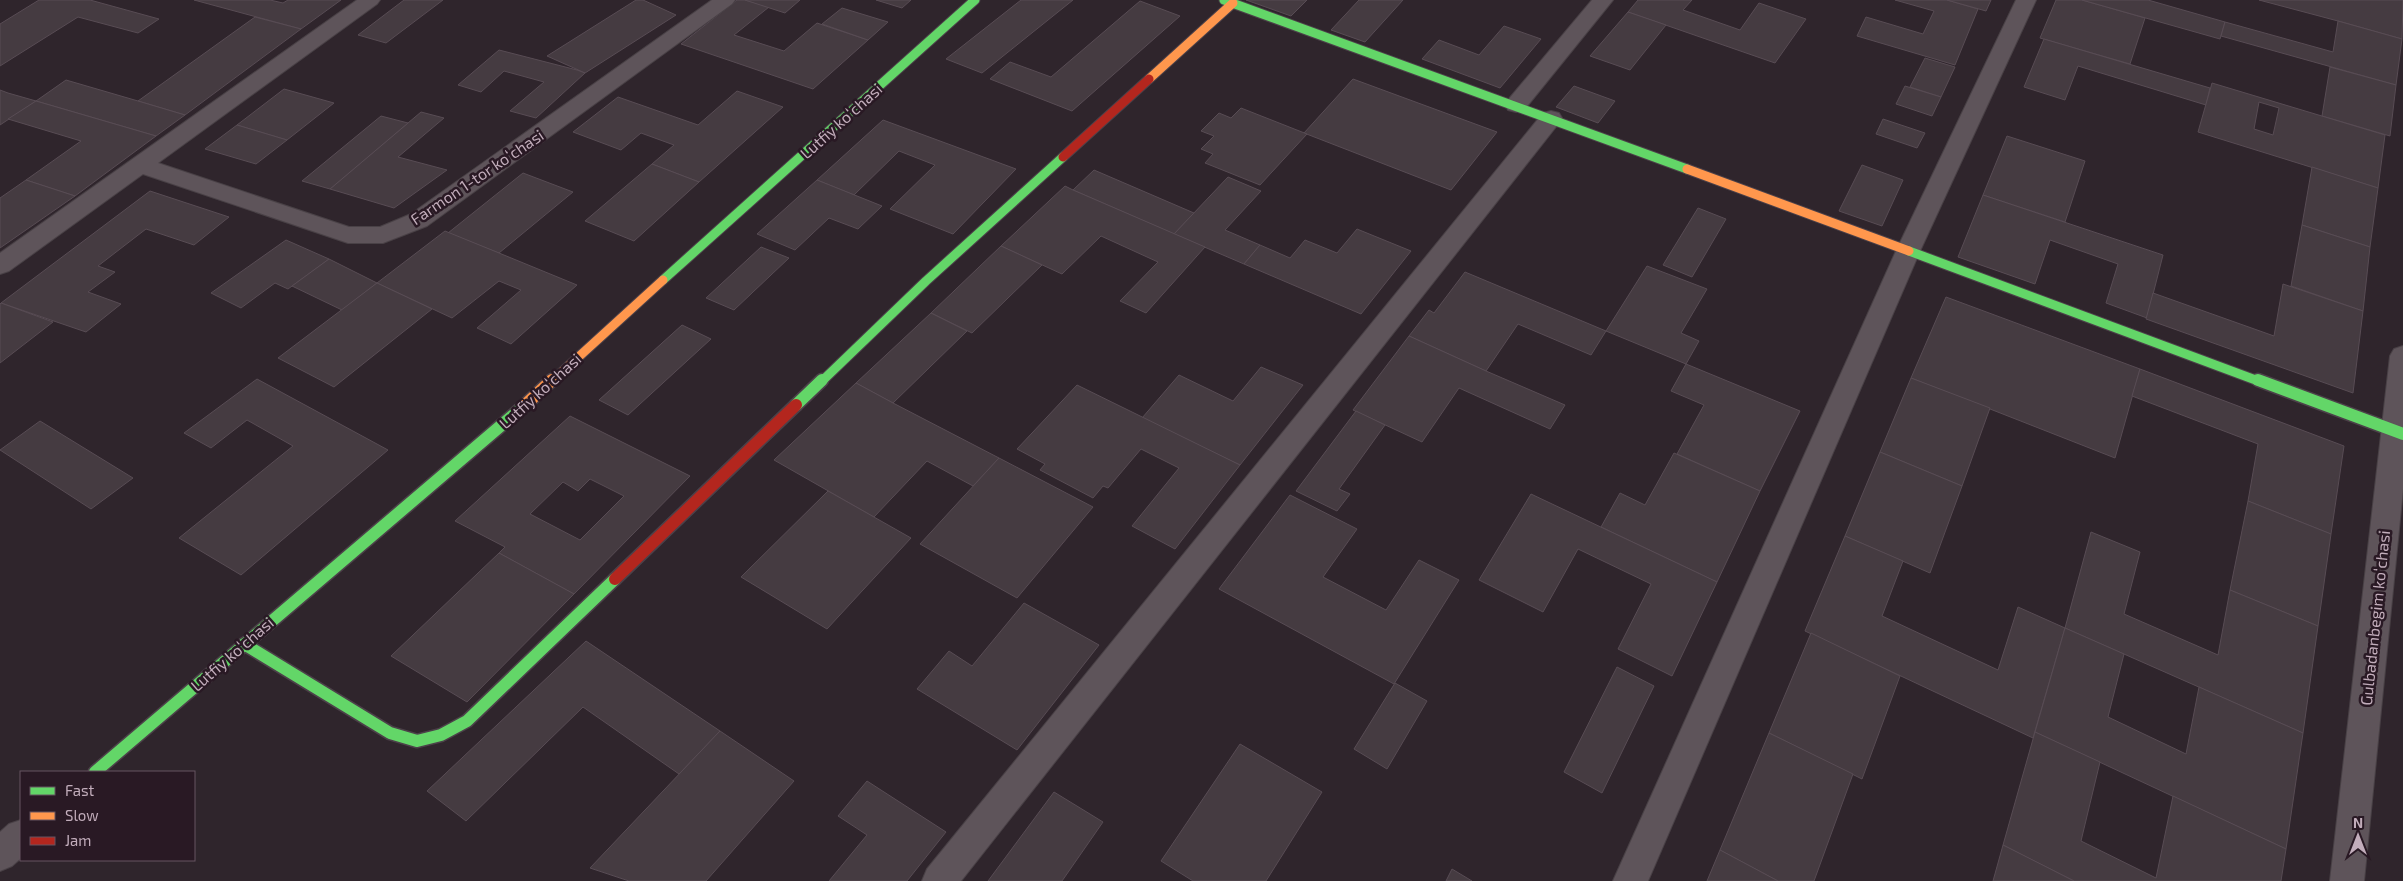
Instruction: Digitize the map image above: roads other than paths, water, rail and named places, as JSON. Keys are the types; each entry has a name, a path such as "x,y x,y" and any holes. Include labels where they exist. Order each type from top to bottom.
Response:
{"street":[{"path":"0,265 370,0"},
{"name":"Farmon 1-tor koʻchasi","path":"141,164 348,234 383,234 419,220 725,0"},
{"name":"Lutfiy koʻchasi","path":"96,771 502,425 976,0"},
{"path":"1516,106 1603,0"},
{"path":"1630,881 1908,251 2026,0"},
{"path":"244,644 390,733 417,741 441,735 467,721 926,280 1229,2 1550,118 2399,433"},
{"path":"939,881 1550,118"},
{"name":"Gulbadanbegim koʻchasi","path":"2347,881 2399,433 2403,356"},
{"path":"0,854 20,837"}]}
